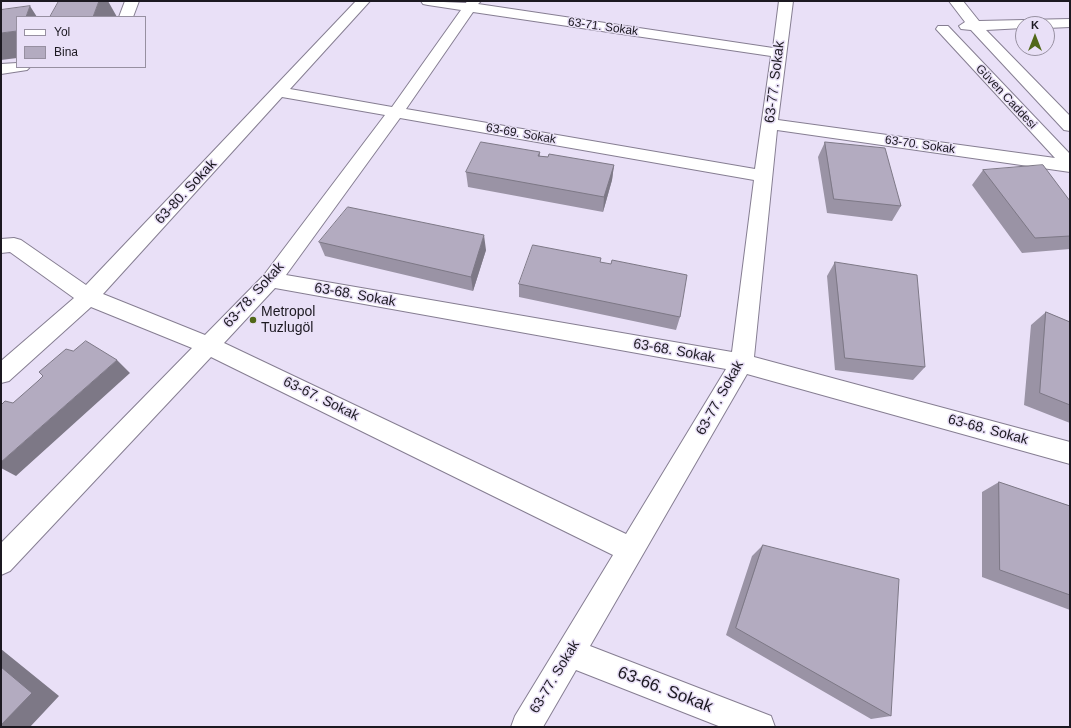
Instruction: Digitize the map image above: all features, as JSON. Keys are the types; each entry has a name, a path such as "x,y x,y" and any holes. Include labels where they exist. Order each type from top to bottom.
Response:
{"street":[{"path":"126,16 132,1"},
{"name":"63-80. Sokak","path":"1,374 88,297 363,1"},
{"name":"63-71. Sokak","path":"428,1 472,4 779,53"},
{"name":"63-77. Sokak","path":"526,727 742,362 763,176 786,1"},
{"name":"Güven Caddesi","path":"956,1 975,26 1070,126"},
{"name":"63-78. Sokak","path":"1,562 271,280 396,112 472,4"},
{"path":"1055,23 1070,23"},
{"path":"975,26 1015,24"},
{"name":"Güven Caddesi","path":"975,26 943,29 1070,165"},
{"path":"1,69 16,68"},
{"name":"63-69. Sokak","path":"278,92 763,176"},
{"name":"63-70. Sokak","path":"770,124 1070,165"},
{"name":"63-67. Sokak","path":"7,245 88,297 208,345 631,550"},
{"name":"63-68. Sokak","path":"271,280 742,362 1070,453"},
{"name":"63-66. Sokak","path":"570,653 760,727"}],"building":[{"path":"59,1 99,1 93,16 51,16"},
{"path":"30,6 26,16 16,16 16,31 1,33 1,10"},
{"path":"481,142 540,152 538,156 548,157 549,154 614,165 604,197 466,172"},
{"path":"825,142 885,148 901,206 834,199"},
{"path":"1043,165 1070,201 1070,236 1035,238 983,170"},
{"path":"348,207 484,235 471,277 319,242"},
{"path":"533,245 601,258 600,262 611,264 612,260 687,275 680,317 519,284"},
{"path":"835,262 917,275 925,367 845,358"},
{"path":"1046,312 1070,322 1070,405 1040,393"},
{"path":"86,341 117,360 1,462 1,405 5,401 13,403 43,376 39,372 66,349 73,351"},
{"path":"999,482 1070,506 1070,595 1000,570"},
{"path":"763,545 899,579 891,716 736,628"},
{"path":"1,667 32,693 1,725"}],"place":[{"name":"Metropol Tuzlugöl","path":"253,320"}]}
